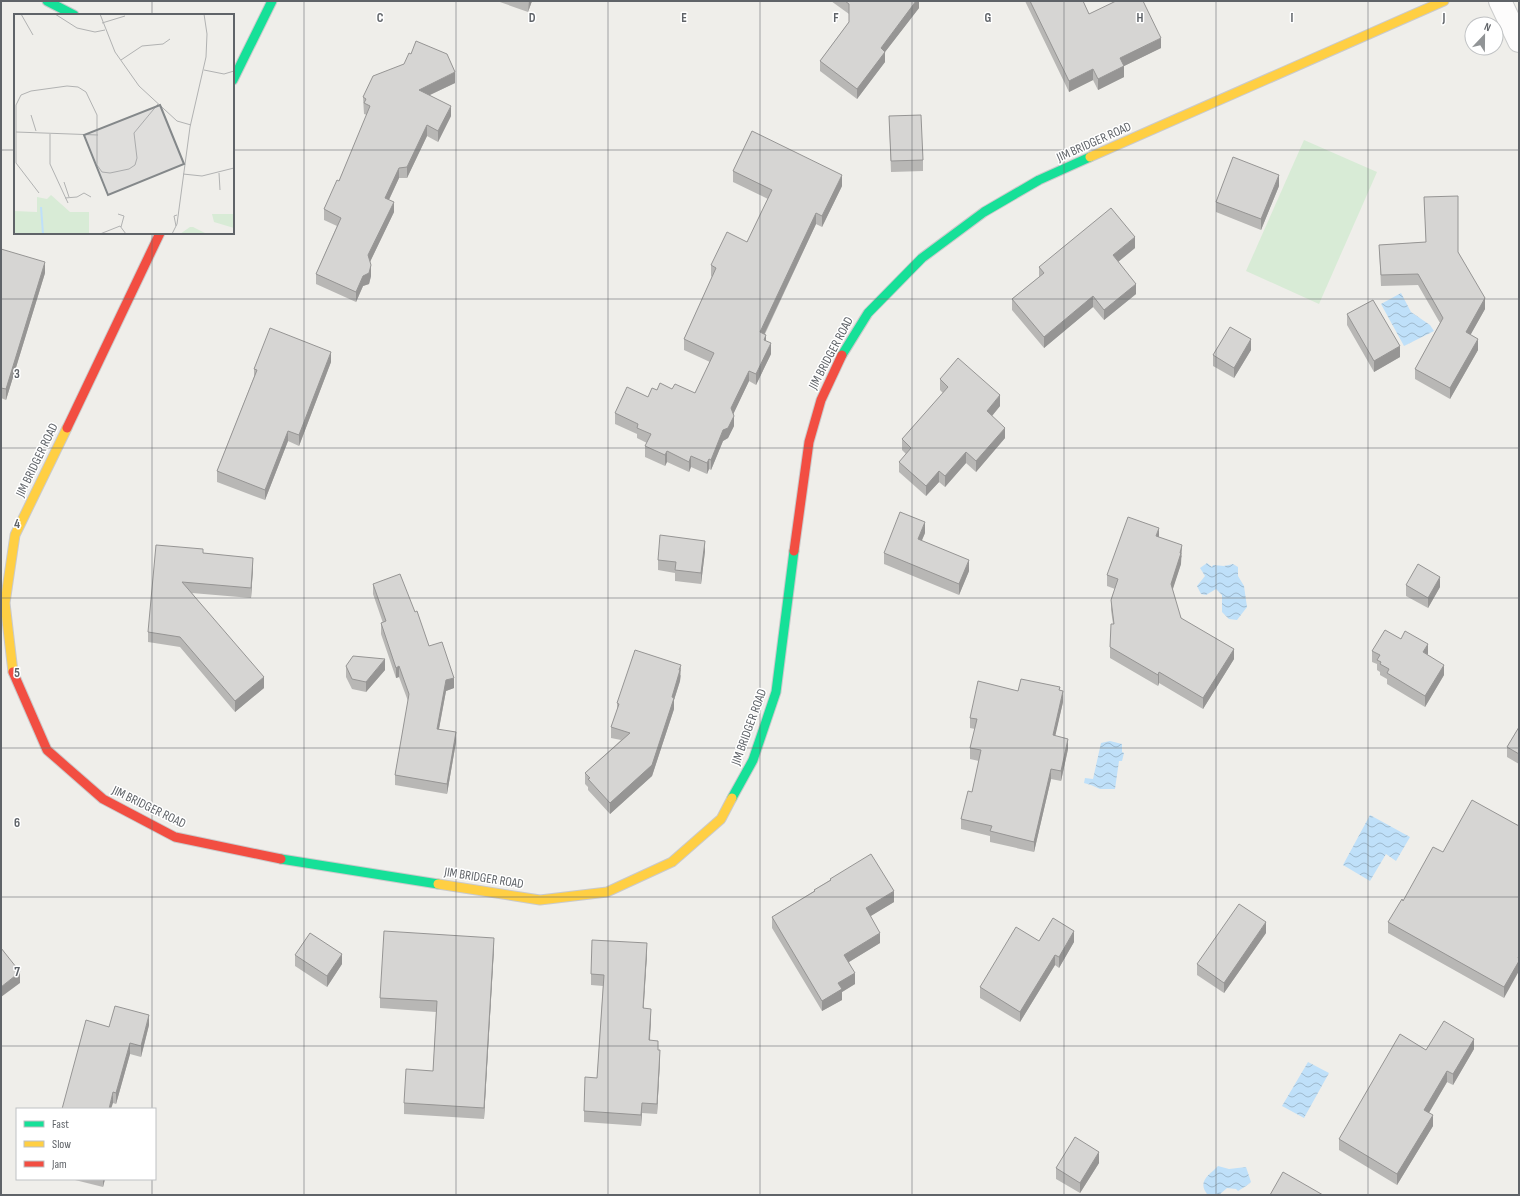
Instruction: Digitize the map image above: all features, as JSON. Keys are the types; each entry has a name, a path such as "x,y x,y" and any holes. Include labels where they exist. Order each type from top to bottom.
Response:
{"street":[{"path":"47,1 72,14"},
{"path":"234,78 272,1"},
{"name":"JIM BRIDGER ROAD","path":"160,234 15,536 5,603 13,674 47,750 102,799 175,837 278,860 540,900 607,892 672,862 721,819 753,760 776,692 809,442 821,400 840,358 868,313 922,258 984,212 1039,180 1444,1"},
{"path":"1500,1 1519,41"}],"green space":[{"path":"1304,140 1377,172 1319,304 1246,271"}],"water":[{"path":"1401,293 1411,312 1430,325 1434,331 1404,346 1381,304"},
{"path":"1207,563 1212,567 1213,565 1224,566 1233,564 1238,567 1238,576 1244,586 1247,607 1237,620 1229,619 1222,612 1222,595 1216,589 1206,595 1201,594 1197,586 1205,576 1200,568"},
{"path":"1110,741 1122,744 1122,752 1124,753 1122,761 1119,761 1115,789 1100,789 1084,783 1085,778 1093,779 1101,743"},
{"path":"1370,815 1410,837 1396,861 1386,854 1370,881 1343,865"},
{"path":"1308,1062 1329,1073 1304,1118 1282,1106"},
{"path":"1218,1166 1229,1169 1246,1167 1251,1182 1238,1191 1236,1189 1227,1188 1219,1195 1208,1195 1203,1186 1204,1182 1208,1175"}],"building":[{"path":"845,1 916,1 881,48 885,52 857,89 820,61 849,22 849,4"},
{"path":"1030,1 1083,1 1089,14 1116,1 1143,1 1161,38 1120,58 1124,66 1098,79 1093,69 1069,81"},
{"path":"416,41 447,54 455,72 419,90 451,106 438,131 427,125 407,167 399,168 385,198 394,202 368,255 371,265 369,273 363,276 356,292 316,274 341,218 324,209 337,180 339,181 370,106 364,103 366,99 363,97 373,76 404,64 409,53 411,54"},
{"path":"921,115 923,160 891,161 889,116"},
{"path":"752,131 842,175 822,216 816,213 760,332 766,335 764,340 771,343 756,374 749,371 731,408 734,416 728,428 723,430 711,460 709,459 707,463 691,456 689,462 667,451 665,455 645,446 651,434 637,428 638,424 615,413 627,387 648,397 652,388 657,390 660,383 672,389 675,384 695,393 714,353 684,339 716,268 711,265 727,232 747,242 772,190 733,171"},
{"path":"1233,157 1279,175 1261,219 1216,202"},
{"path":"1458,196 1458,252 1485,298 1466,332 1478,339 1450,388 1415,369 1443,318 1418,274 1381,275 1379,245 1426,242 1424,197"},
{"path":"1111,208 1135,237 1113,255 1136,284 1104,310 1093,296 1044,337 1012,299 1044,273 1039,267"},
{"path":"1,249 45,262 6,389 1,388"},
{"path":"1373,300 1400,346 1374,361 1347,314"},
{"path":"1230,327 1251,339 1234,368 1213,355"},
{"path":"270,328 331,352 299,435 288,431 265,490 217,471 257,370 254,369"},
{"path":"958,358 1000,395 987,411 1005,428 976,461 966,452 945,476 939,471 926,486 899,462 911,448 902,439 948,387 940,379"},
{"path":"900,512 925,522 918,539 969,560 959,584 884,553"},
{"path":"1128,517 1159,528 1156,536 1182,545 1181,553 1171,584 1181,618 1234,649 1203,698 1159,672 1158,675 1110,647 1111,624 1114,624 1111,600 1118,579 1107,575"},
{"path":"660,535 705,541 701,573 675,570 676,562 658,560"},
{"path":"156,545 203,549 203,553 253,558 251,588 182,582 264,677 235,701 180,637 148,632"},
{"path":"1418,564 1440,577 1428,598 1406,585"},
{"path":"400,574 415,612 417,611 429,646 442,642 454,678 446,680 437,729 456,732 447,784 395,775 409,694 399,666 396,668 381,623 386,621 373,584"},
{"path":"1385,630 1401,639 1405,631 1428,644 1423,652 1444,665 1425,696 1387,673 1389,669 1380,664 1381,662 1377,660 1380,655 1372,651"},
{"path":"635,650 681,665 672,697 674,698 652,765 610,803 588,779 590,778 585,773 630,733 611,727 619,704 617,703"},
{"path":"353,656 385,659 366,682 352,679 346,666"},
{"path":"1021,679 1060,687 1059,690 1063,691 1053,735 1068,739 1061,771 1051,769 1034,842 990,831 992,826 961,819 968,791 972,792 981,750 970,748 977,719 970,718 978,681 1018,691"},
{"path":"1519,727 1519,754 1507,747"},
{"path":"1472,800 1519,826 1519,961 1504,987 1388,922 1402,899 1403,901 1433,847 1443,852"},
{"path":"871,854 894,891 866,908 880,933 844,955 855,973 838,983 842,989 822,1001 772,917"},
{"path":"1239,904 1266,922 1224,983 1197,964"},
{"path":"1053,918 1074,931 1059,957 1055,955 1020,1012 980,987 1016,927 1039,941"},
{"path":"384,931 494,938 484,1108 404,1103 406,1069 433,1071 437,1001 380,998"},
{"path":"310,933 342,954 327,976 295,955"},
{"path":"592,940 647,943 643,1008 651,1009 649,1040 658,1041 658,1050 660,1050 657,1104 642,1103 641,1115 584,1111 585,1077 597,1078 604,975 591,974"},
{"path":"1,948 20,972 1,987"},
{"path":"115,1006 149,1015 141,1046 130,1043 116,1093 113,1092 109,1108 62,1108 86,1020 109,1027"},
{"path":"1444,1021 1474,1039 1453,1074 1447,1071 1424,1110 1433,1115 1397,1174 1339,1139 1400,1034 1426,1050"},
{"path":"1075,1137 1099,1152 1080,1183 1056,1168"},
{"path":"1283,1172 1323,1195 1270,1195"}],"traffic: fast":[{"path":"47,1 72,14"},
{"path":"234,78 272,1"},
{"path":"842,355 868,313 922,258 984,212 1039,180 1090,157"},
{"path":"732,798 753,760 776,692 794,551"},
{"path":"281,859 438,884"}],"traffic: slow":[{"path":"1090,157 1444,1"},
{"path":"13,672 5,603 15,535 67,428"},
{"path":"438,884 540,900 607,892 672,862 721,819 732,798"}],"traffic: jam":[{"path":"67,428 160,234"},
{"path":"794,551 809,442 821,400 842,355"},
{"path":"13,672 47,750 103,799 175,837 281,859"}]}
